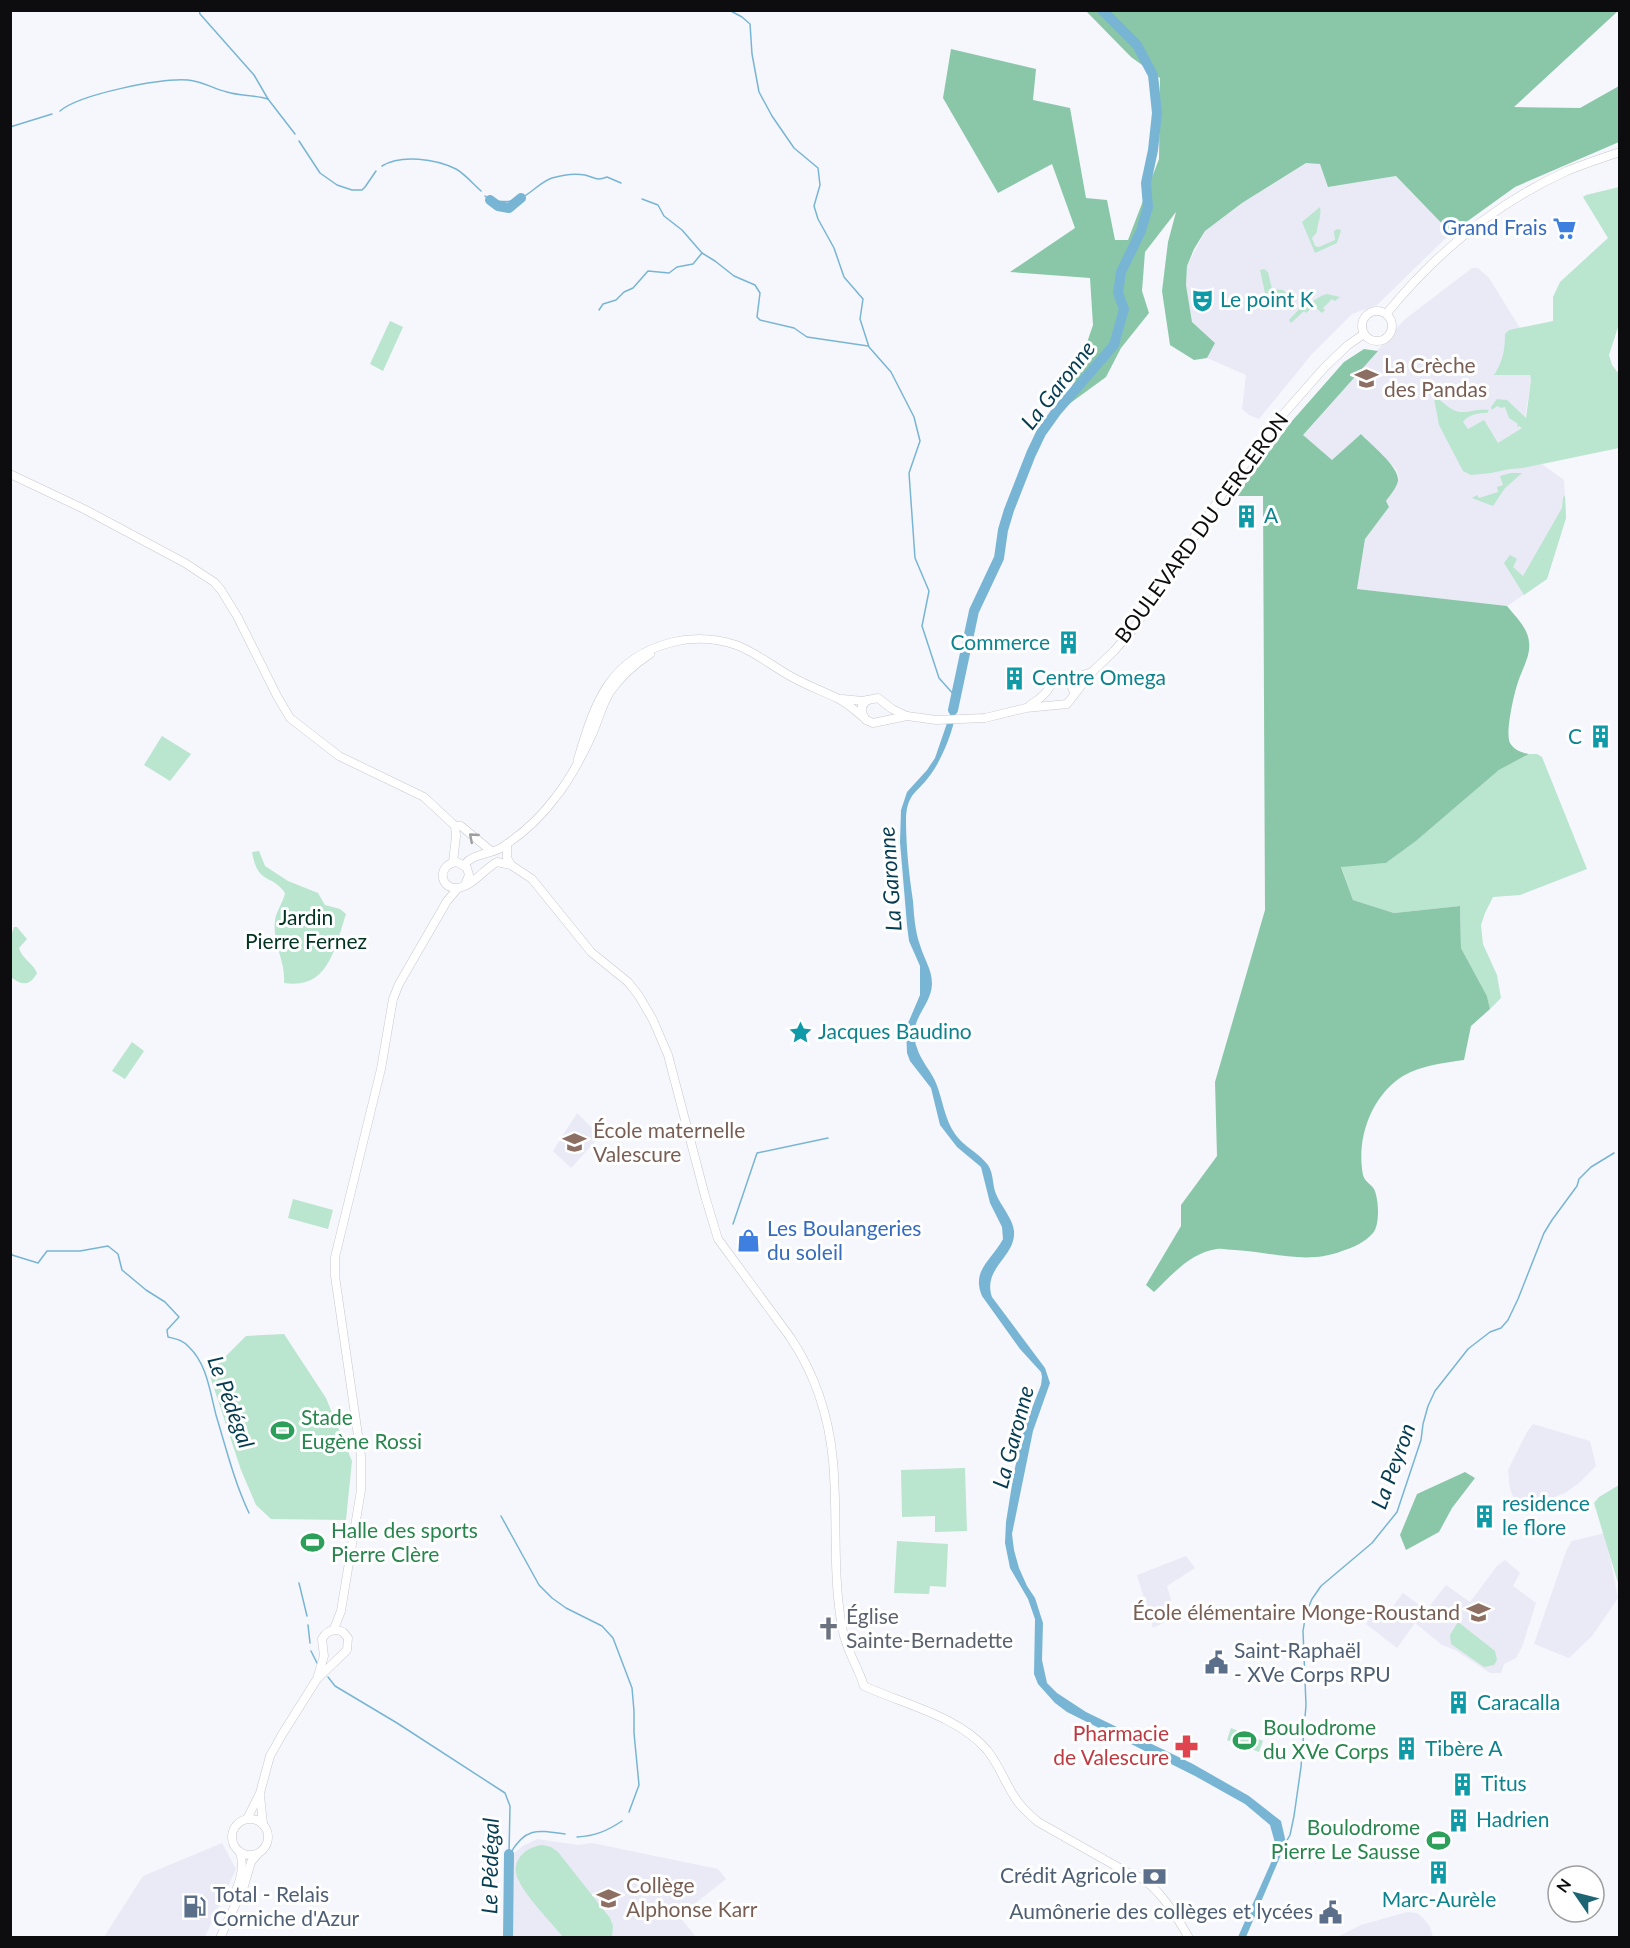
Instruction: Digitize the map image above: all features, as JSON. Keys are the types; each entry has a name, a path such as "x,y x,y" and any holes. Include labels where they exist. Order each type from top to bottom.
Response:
{"main road":[{"path":"1387,313 1424,271 1486,218 1535,187 1568,171 1620,152"},
{"path":"1378,310 1387,313 1393,328 1386,338 1377,341 1365,334 1362,322 1366,315 1378,310"},
{"name":"BOULEVARD DU CERCERON","path":"1074,693 1090,673 1134,628 1223,492 1280,418 1324,368 1348,345 1365,334"},
{"path":"10,474 84,509 184,563 214,582 237,616 277,696 291,718 339,756 424,797 455,826 453,862"},
{"path":"339,1630 362,1473 335,1276 335,1257 378,1079 393,999 399,984 447,901 468,879 466,868 471,858 507,843 536,819 555,799 573,772 597,702 612,679 632,659 654,647 698,639 737,646 793,678 839,699 873,723 907,716 943,720 985,718 1026,708 1067,704 1073,698 1072,686 1067,680 1056,680 1026,708"},
{"name":"BOULEVARD DU CERCERON","path":"1067,680 1090,673"},
{"path":"1047,690 1049,699 1055,704"},
{"path":"839,699 878,698 907,716"},
{"path":"863,717 862,706 867,700"},
{"path":"882,721 887,711 885,704"},
{"path":"455,826 461,826 491,851"},
{"path":"507,843 507,858 511,865"},
{"path":"453,862 477,873 496,862 511,865 532,879 591,952 628,982 653,1020 668,1055 718,1239 801,1353 814,1380 832,1455 841,1624 845,1645 864,1686 928,1710 967,1734 986,1749 1018,1803 1029,1814 1038,1822 1156,1891 1190,1938"},
{"path":"447,901 443,871 453,862"},
{"path":"446,884 454,888 462,886 476,879 484,870"},
{"path":"247,1819 260,1793 270,1756 317,1678 323,1662 322,1639 328,1632 339,1630"},
{"path":"317,1678 345,1653 349,1646 348,1638 339,1630"},
{"path":"324,1651 330,1656 339,1657"},
{"path":"218,1938 244,1886 251,1862 268,1841 263,1824 260,1793"},
{"path":"258,1853 249,1855 240,1852 233,1844 232,1832 237,1824 247,1819 263,1824"},
{"path":"218,1938 240,1879 242,1866 240,1852"}],"shaded area":[{"path":"1306,163 1320,163 1329,187 1396,176 1451,233 1377,305 1352,314 1312,354 1259,419 1242,409 1246,375 1207,358 1215,343 1192,322 1186,285 1187,266 1205,231 1242,203"},
{"path":"1472,268 1478,268 1489,278 1520,328 1531,380 1525,418 1542,464 1564,480 1566,518 1547,579 1507,606 1357,589 1365,539 1389,507 1385,501 1396,487 1399,478 1396,469 1361,434 1332,461 1302,435 1404,320"},
{"name":"École maternelle Valescure","path":"577,1113 600,1136 571,1168 553,1151"},
{"path":"1533,1424 1590,1441 1596,1466 1565,1493 1519,1511 1510,1489 1508,1470"},
{"path":"1605,1533 1618,1598 1592,1636 1569,1658 1534,1644 1567,1549 1572,1541"},
{"path":"1186,1556 1195,1568 1167,1586 1176,1617 1153,1628 1137,1575"},
{"name":"École élémentaire Monge-Roustand","path":"1505,1560 1520,1573 1513,1586 1536,1603 1522,1647 1516,1658 1504,1664 1501,1673 1490,1673 1455,1650 1442,1645 1415,1623 1397,1648 1366,1624 1378,1606 1385,1605 1391,1609 1403,1593 1425,1609 1417,1622 1446,1585 1470,1602 1497,1566"},
{"name":"Collège Alphonse Karr","path":"537,1839 578,1845 592,1843 718,1869 726,1879 679,1916 696,1937 512,1938 514,1853"},
{"path":"222,1843 236,1869 205,1937 104,1937 143,1876"},
{"path":"1407,1912 1417,1913 1424,1919 1433,1937 1337,1937 1361,1925"}],"green space":[{"path":"1086,11 1618,11 1514,107 1580,108 1619,86 1619,142 1515,187 1451,233 1396,176 1328,187 1320,164 1306,163 1242,203 1205,231 1194,249 1187,266 1186,285 1192,322 1215,343 1207,358 1194,360 1170,345 1162,291 1168,242 1176,212 1145,252 1142,291 1149,313 1121,348 1106,377 1065,407 1093,325 1090,278 1010,272 1075,228 1052,164 998,193 943,98 951,49 1036,69 1033,100 1070,108 1086,198 1107,200 1115,240 1128,240 1159,159 1160,78 1131,57"},
{"path":"1619,187 1619,324 1609,355 1612,365 1619,374 1619,448 1491,473 1471,475 1463,471 1439,425 1434,398 1436,397 1459,412 1489,410 1487,413 1471,416 1463,422 1468,429 1484,420 1498,443 1522,428 1517,427 1518,424 1509,418 1505,407 1497,406 1492,410 1491,407 1497,399 1507,400 1526,418 1530,375 1494,375 1503,355 1505,334 1509,330 1553,321 1553,297 1560,282 1608,238 1583,197"},
{"path":"1320,207 1317,232 1312,238 1315,246 1319,247 1335,240 1334,231 1341,230 1337,243 1315,253 1302,222"},
{"path":"1264,269 1268,272 1272,289 1283,290 1293,299 1278,307 1263,304 1265,293 1260,270"},
{"path":"1327,294 1340,297 1335,301 1332,299 1323,308 1325,310 1322,313 1314,306 1306,313 1304,311 1291,323 1289,320 1303,305"},
{"path":"390,321 403,327 383,371 370,364"},
{"path":"1364,349 1378,351 1303,435 1332,460 1361,434 1384,456 1397,475 1397,484 1386,501 1389,507 1365,539 1357,589 1507,606 1524,627 1529,647 1514,695 1509,722 1509,738 1514,748 1529,754 1499,770 1416,841 1386,863 1341,867 1353,900 1394,913 1460,906 1461,948 1487,996 1490,1009 1471,1026 1464,1060 1441,1063 1410,1072 1392,1085 1374,1107 1364,1133 1361,1161 1363,1175 1376,1193 1378,1218 1373,1233 1366,1239 1346,1249 1316,1257 1221,1249 1207,1251 1182,1265 1154,1292 1146,1285 1181,1226 1181,1205 1217,1156 1215,1082 1265,910 1263,496 1236,496 1292,421 1344,362"},
{"path":"1522,473 1505,488 1493,506 1472,498 1498,492 1497,487 1503,485 1500,476"},
{"path":"1565,495 1566,518 1547,579 1524,595 1504,563 1510,555 1517,559 1513,567 1523,576 1562,508"},
{"path":"162,736 191,754 170,781 144,765"},
{"path":"1529,754 1542,757 1587,869 1520,895 1493,897 1481,925 1483,944 1497,975 1501,998 1490,1009 1487,996 1461,948 1460,906 1394,913 1353,900 1341,866 1386,863 1416,841 1499,770"},
{"name":"Jardin Pierre Fernez","path":"259,851 265,866 288,881 318,893 325,905 340,909 346,914 328,964 311,980 284,983 275,929 276,917 285,893 275,883 261,875 252,852"},
{"path":"14,927 17,927 27,939 19,948 37,973 32,980 26,983 11,977 11,936"},
{"path":"132,1042 144,1051 125,1079 112,1071"},
{"path":"293,1199 333,1210 328,1229 288,1218"},
{"name":"Stade Eugène Rossi","path":"284,1334 326,1398 352,1461 346,1520 271,1519 256,1505 241,1470 209,1373 246,1336"},
{"path":"965,1468 967,1531 935,1532 935,1516 902,1517 901,1470"},
{"path":"1465,1472 1475,1478 1452,1508 1439,1532 1406,1550 1400,1535 1417,1494"},
{"path":"1619,1485 1619,1586 1594,1503 1599,1497"},
{"path":"897,1541 948,1544 946,1587 930,1586 929,1594 894,1593"},
{"path":"1458,1622 1495,1651 1497,1660 1494,1665 1484,1667 1451,1644 1450,1635"},
{"name":"Boulodrome du XVe Corps","path":"1231,1728 1263,1741 1259,1752 1227,1740"},
{"path":"542,1845 558,1852 610,1918 613,1926 612,1937 563,1937 528,1895 516,1874 517,1862 529,1849"}],"water":[{"path":"956,697 953,726 945,748 931,774 911,798 907,810 907,850 915,923 932,984 928,1000 917,1022 914,1038 919,1053 936,1083 951,1128 958,1138 988,1165 996,1194 1011,1222 1014,1231 1013,1240 992,1278 990,1287 992,1297 1045,1368 1050,1383 1033,1431 1012,1534 1014,1550 1019,1568 1035,1598 1043,1623 1042,1660 1047,1683 1057,1693 1086,1712 1193,1764 1249,1796 1281,1821 1286,1843 1246,1937 1238,1937 1274,1856 1275,1843 1270,1825 1245,1804 1195,1776 1067,1712 1055,1703 1038,1684 1034,1674 1035,1619 1028,1599 1010,1568 1005,1543 1014,1472 1025,1426 1041,1385 1041,1372 1020,1349 982,1296 979,1287 981,1272 1003,1239 1002,1227 990,1203 981,1167 957,1147 940,1125 931,1088 910,1061 907,1053 906,1028 920,995 920,966 909,941 907,925 900,842 901,810 907,792 935,758"}],"waterway":[{"path":"199,10 200,14 254,75 268,99"},
{"path":"729,10 750,24 752,54 759,92 772,116 794,148 818,168 820,185 814,206 818,219 834,248 844,277 863,299 860,319 869,347 891,372 914,417 920,441 909,473 915,558 929,591 922,626 939,678 956,697"},
{"name":"La Garonne","path":"953,710 974,611 999,558 1009,510 1041,433 1056,412 1114,345 1124,309 1118,293 1121,272 1141,231 1148,207 1146,183 1157,113 1153,75 1137,45 1102,10"},
{"path":"60,111 85,99 121,88 188,80 222,91 268,99 295,134"},
{"path":"10,127 52,114"},
{"path":"299,141 320,173 337,185 352,190 362,190 376,171"},
{"path":"382,166 399,160 429,160 459,171 481,191"},
{"path":"485,196 497,201 517,200 548,180 577,174 598,179 607,177 621,183"},
{"path":"490,200 498,206 509,208 521,198"},
{"path":"642,199 658,205 664,216 682,230 702,253 734,276 755,285 760,293 757,317 760,320 794,328 807,337 868,346"},
{"path":"599,310 603,304 616,300 624,292 633,288 648,271 669,273 677,267 693,264 702,253"},
{"path":"733,1224 757,1153 828,1138"},
{"name":"La Peyron","path":"1286,1842 1294,1816 1301,1767 1306,1705 1303,1631 1306,1613 1312,1599 1321,1586 1372,1543 1397,1512 1421,1440 1428,1406 1435,1391 1468,1349 1490,1332 1501,1328 1508,1320 1544,1233 1552,1220 1577,1186 1579,1179 1591,1167 1614,1153"},
{"name":"Le Pédégal","path":"10,1249 12,1255 38,1263 47,1251 80,1251 108,1246 118,1254 122,1270 165,1302 179,1317 167,1330 168,1337 187,1345 204,1370 231,1464 249,1513"},
{"path":"501,1516 539,1585 566,1608 602,1626 613,1638 632,1688 639,1785 629,1812"},
{"name":"Le Pédégal","path":"299,1583 307,1616"},
{"name":"Le Pédégal","path":"308,1625 310,1643"},
{"name":"Le Pédégal","path":"311,1651 317,1663"},
{"name":"Le Pédégal","path":"328,1677 335,1686 505,1793 510,1806 509,1854"},
{"path":"577,1837 601,1832 622,1821"},
{"path":"510,1854 521,1839 533,1832 565,1834"},
{"name":"Le Pédégal","path":"508,1938 509,1854"}],"place":[{"name":"Grand Frais","path":"1565,228"},
{"name":"Le point K","path":"1202,300"},
{"name":"La Crèche des Pandas","path":"1366,378"},
{"name":"A","path":"1246,516"},
{"name":"Commerce","path":"1068,643"},
{"name":"Centre Omega","path":"1014,678"},
{"name":"C","path":"1600,737"},
{"name":"Jacques Baudino","path":"800,1032"},
{"name":"École maternelle Valescure","path":"575,1143"},
{"name":"Les Boulangeries du soleil","path":"749,1241"},
{"name":"Stade Eugène Rossi","path":"283,1430"},
{"name":"residence le flore","path":"1484,1516"},
{"name":"Halle des sports Pierre Clère","path":"313,1543"},
{"name":"École élémentaire Monge-Roustand","path":"1478,1613"},
{"name":"Église Sainte-Bernadette","path":"828,1629"},
{"name":"Saint-Raphaël - XVe Corps RPU","path":"1216,1663"},
{"name":"Caracalla","path":"1459,1703"},
{"name":"Boulodrome du XVe Corps","path":"1245,1740"},
{"name":"Pharmacie de Valescure","path":"1187,1746"},
{"name":"Tibère A","path":"1407,1749"},
{"name":"Titus","path":"1463,1784"},
{"name":"Hadrien","path":"1458,1820"},
{"name":"Boulodrome Pierre Le Sausse","path":"1438,1840"},
{"name":"Marc-Aurèle","path":"1439,1872"},
{"name":"Crédit Agricole","path":"1155,1876"},
{"name":"Collège Alphonse Karr","path":"608,1898"},
{"name":"Total - Relais Corniche d'Azur","path":"195,1907"},
{"name":"Aumônerie des collèges et lycées","path":"1331,1912"}]}
